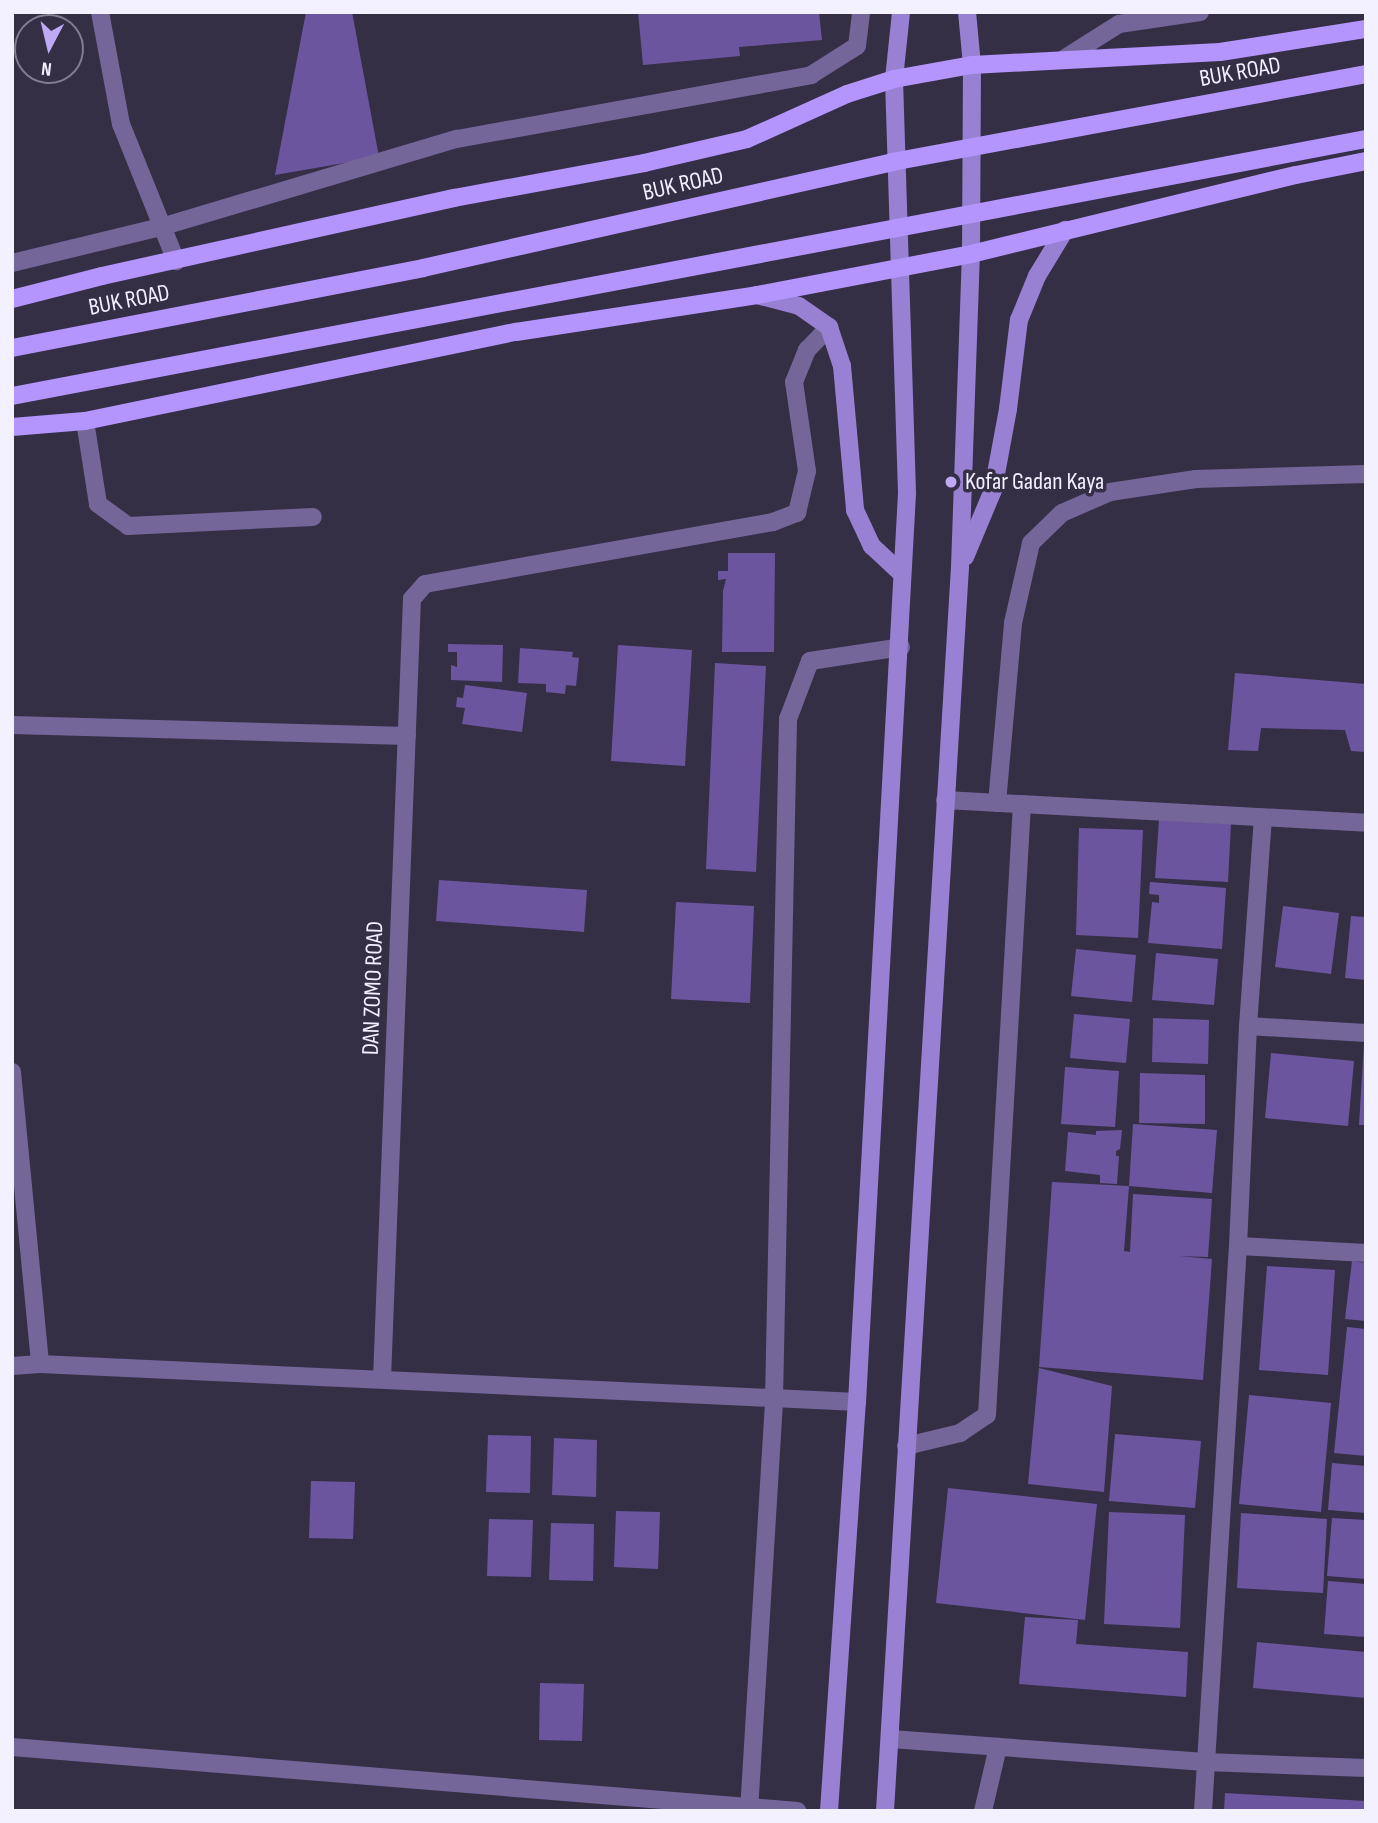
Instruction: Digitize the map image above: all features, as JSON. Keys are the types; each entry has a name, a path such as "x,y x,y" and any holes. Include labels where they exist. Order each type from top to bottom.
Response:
{"main road":[{"path":"829,1811 857,1402 901,647 907,493 894,79 901,12"},
{"path":"885,1811 960,566 971,254 972,65 967,12"},
{"path":"12,299 454,198 644,163 747,139 847,94 894,79 972,65 1065,58 1220,52 1366,29"},
{"name":"BUK ROAD","path":"12,348 423,268 892,162 1366,74"},
{"path":"12,396 1366,139"},
{"path":"12,427 85,421 516,332 757,296 971,254 1366,161"},
{"path":"960,566 993,490 1008,409 1019,320 1037,276 1065,230"},
{"path":"757,296 799,306 829,327 842,366 855,510 872,546 902,574"}],"street":[{"path":"100,12 121,124 176,261"},
{"path":"12,263 161,227 457,139 811,75 857,46 861,12"},
{"path":"1065,58 1119,24 1200,12"},
{"name":"DAN ZOMO ROAD","path":"382,1379 412,599 425,584 773,522 797,513 807,471 794,382 807,350 829,327"},
{"path":"85,421 98,504 128,526 313,517"},
{"path":"997,803 1013,623 1031,543 1062,513 1110,492 1196,479 1366,474"},
{"path":"749,1809 774,1400 788,719 810,661 901,647"},
{"path":"12,725 407,736"},
{"path":"945,800 1366,823"},
{"path":"906,1446 960,1433 987,1415 1022,804"},
{"path":"1203,1811 1238,1247 1248,1026 1263,818"},
{"path":"1248,1026 1366,1033"},
{"path":"12,1072 40,1364"},
{"path":"1238,1247 1366,1253"},
{"path":"12,1366 40,1364 857,1402"},
{"path":"891,1739 1205,1762 1366,1768"},
{"path":"12,1747 797,1811"},
{"path":"983,1811 998,1747"}],"building":[{"path":"306,12 352,12 379,157 275,175"},
{"path":"638,12 819,12 822,40 739,47 740,56 643,65"},
{"path":"728,553 775,553 774,652 722,652 723,591 726,579 718,580 718,571 728,571"},
{"path":"448,644 503,645 502,682 451,680 451,665 457,667 457,652 448,652"},
{"path":"618,645 692,650 685,766 611,761"},
{"path":"520,648 573,652 572,657 579,658 576,686 566,685 565,694 546,692 546,684 518,683"},
{"path":"715,663 766,666 756,872 706,869"},
{"path":"1235,673 1366,684 1366,752 1351,751 1345,730 1261,728 1258,751 1228,750"},
{"path":"465,685 527,693 522,732 462,724 465,708 456,707 457,697 463,698"},
{"path":"1159,820 1231,824 1228,882 1155,878"},
{"path":"1079,828 1143,830 1138,938 1076,935"},
{"path":"439,880 587,890 584,932 436,921"},
{"path":"1150,882 1226,888 1222,949 1148,943 1152,902 1159,903 1159,895 1149,894"},
{"path":"676,902 754,906 750,1003 671,999"},
{"path":"1283,906 1339,913 1331,974 1275,967"},
{"path":"1351,916 1366,917 1366,980 1345,978"},
{"path":"1076,949 1136,955 1132,1002 1071,996"},
{"path":"1156,953 1218,959 1214,1005 1152,1000"},
{"path":"1074,1014 1130,1019 1126,1063 1070,1058"},
{"path":"1153,1018 1209,1020 1208,1064 1152,1062"},
{"path":"1364,1043 1366,1125 1359,1125"},
{"path":"1271,1053 1354,1061 1348,1126 1265,1118"},
{"path":"1065,1067 1119,1071 1115,1127 1061,1124"},
{"path":"1140,1073 1205,1075 1205,1124 1139,1123"},
{"path":"1133,1124 1217,1130 1212,1193 1129,1186"},
{"path":"1122,1130 1120,1149 1116,1151 1116,1156 1119,1156 1117,1184 1100,1183 1100,1175 1065,1171 1068,1132 1096,1135 1096,1131"},
{"path":"1052,1182 1129,1186 1124,1251 1130,1252 1133,1194 1212,1199 1208,1257 1179,1256 1212,1259 1203,1380 1039,1367"},
{"path":"1352,1261 1366,1263 1366,1321 1345,1319"},
{"path":"1267,1266 1335,1270 1328,1375 1259,1370"},
{"path":"1347,1327 1366,1329 1366,1456 1334,1453"},
{"path":"1039,1368 1112,1386 1104,1492 1028,1484"},
{"path":"1249,1395 1331,1403 1321,1512 1239,1504"},
{"path":"1115,1434 1201,1441 1195,1508 1109,1501"},
{"path":"488,1435 531,1436 530,1493 486,1492"},
{"path":"554,1438 597,1440 596,1497 552,1495"},
{"path":"1332,1463 1366,1466 1366,1513 1328,1510"},
{"path":"311,1481 355,1482 353,1539 309,1538"},
{"path":"948,1488 1097,1504 1085,1620 936,1603"},
{"path":"616,1511 660,1512 658,1569 614,1567"},
{"path":"1109,1512 1185,1515 1180,1628 1104,1624"},
{"path":"1241,1513 1327,1519 1323,1593 1237,1588"},
{"path":"1332,1518 1366,1520 1366,1579 1327,1576"},
{"path":"489,1519 533,1520 531,1577 487,1576"},
{"path":"551,1523 594,1524 593,1581 549,1580"},
{"path":"1328,1581 1366,1584 1366,1637 1324,1634"},
{"path":"1025,1617 1078,1620 1076,1644 1188,1652 1186,1697 1019,1684"},
{"path":"1257,1642 1366,1652 1366,1698 1253,1688"},
{"path":"540,1683 584,1684 582,1741 539,1740"},
{"path":"1225,1793 1366,1801 1366,1811 1224,1811"}],"place":[{"name":"Kofar Gadan Kaya","path":"951,482"}]}
